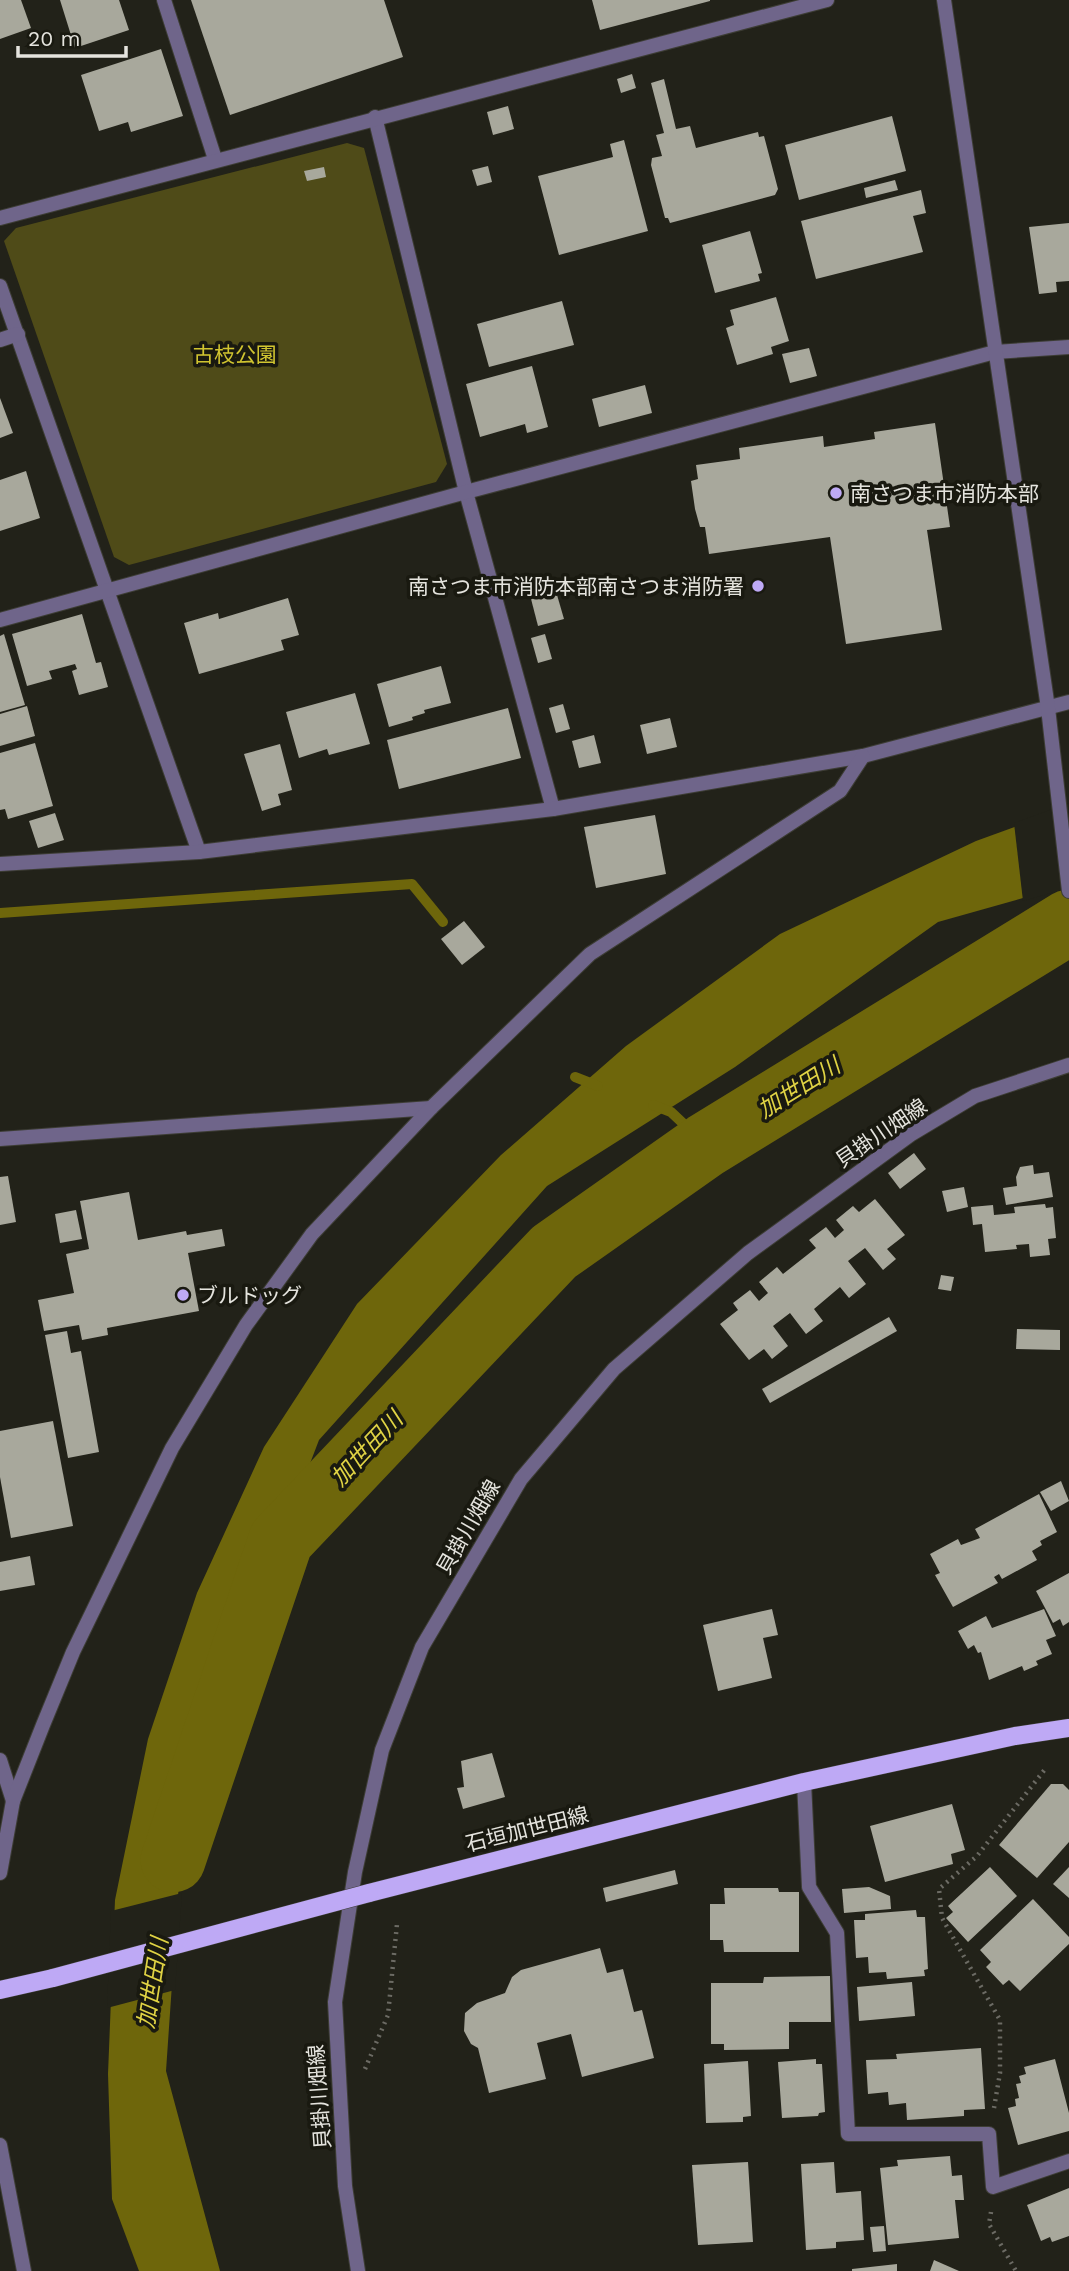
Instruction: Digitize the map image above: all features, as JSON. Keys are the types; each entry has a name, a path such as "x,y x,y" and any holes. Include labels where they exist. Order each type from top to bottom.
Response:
{"main road":[{"name":"石垣加世田線","path":"0,1990 804,1782 1015,1736 1069,1728"}],"street":[{"path":"164,0 215,159"},
{"path":"0,218 215,159 827,0"},
{"path":"944,0 1048,708 1069,891"},
{"path":"375,117 466,492 553,808"},
{"path":"0,286 199,852"},
{"path":"0,340 18,334"},
{"path":"0,620 466,492 995,352 1069,347"},
{"path":"0,864 199,852 553,808 863,756 1069,702"},
{"path":"0,1873 13,1801 73,1652 172,1448 233,1347 312,1234 431,1108 590,954 840,791 863,756"},
{"name":"貝掛川畑線","path":"358,2271 345,2186 335,2002 355,1872 382,1750 422,1647 521,1479 614,1369 748,1253 910,1135 975,1096 1069,1065"},
{"path":"0,1139 431,1108"},
{"path":"0,1760 13,1801"},
{"path":"804,1782 809,1887 837,1933 848,2134 989,2134 993,2187 1069,2161"},
{"path":"0,2145 24,2271"}],"path":[{"path":"989,2134 1000,2073 1000,2020 942,1918 939,1889 977,1856 1046,1768"},
{"path":"339,2089 361,2077 388,2015 397,1924"},
{"path":"993,2187 989,2224 1016,2271"}],"green space":[{"name":"古枝公園","path":"347,143 364,148 447,464 436,482 129,565 114,557 4,241 16,228"}],"water":[{"path":"1069,807 1069,885 938,922 735,1067 547,1186 319,1440 215,1711 180,1868 166,2071 220,2271 139,2271 112,2199 108,2074 115,1900 148,1739 197,1593 264,1447 357,1304 501,1155 626,1046 780,934 976,841"}],"pier":[{"path":"1069,803 1069,888 1023,901 1014,823"},
{"path":"182,1893 175,1990 107,2008 111,1911"}],"building":[{"path":"0,0 21,0 31,28 0,39"},
{"path":"60,0 119,0 129,30 75,48"},
{"path":"191,0 384,0 403,57 230,115"},
{"path":"592,0 710,0 710,1 600,30"},
{"path":"161,49 183,116 131,132 128,122 99,131 81,75"},
{"path":"632,74 636,88 621,93 617,79"},
{"path":"664,79 676,129 690,126 696,148 758,132 759,137 764,136 778,189 775,195 670,223 668,218 665,218 651,165 652,158 662,156 656,135 664,133 651,83"},
{"path":"508,106 514,129 493,135 487,112"},
{"path":"892,116 906,171 799,200 785,145"},
{"path":"624,140 648,231 559,255 538,176 613,157 610,144"},
{"path":"488,166 492,182 477,186 472,170"},
{"path":"324,167 326,177 307,181 304,171"},
{"path":"895,180 898,190 866,198 864,188"},
{"path":"921,190 926,213 913,216 923,252 816,279 801,221"},
{"path":"1069,223 1069,281 1056,282 1057,292 1039,294 1029,227"},
{"path":"750,231 762,273 758,274 760,281 715,293 702,245"},
{"path":"776,297 789,341 771,347 773,354 737,365 726,328 734,325 730,310"},
{"path":"562,301 574,345 489,367 477,324"},
{"path":"809,348 817,376 790,383 782,354"},
{"path":"532,366 548,427 527,433 525,424 480,437 466,384"},
{"path":"645,385 652,413 599,427 592,399"},
{"path":"0,398 13,433 0,438"},
{"name":"南さつま市消防本部南さつま消防署","path":"935,423 950,527 927,530 942,630 846,644 830,537 709,554 705,527 700,527 695,509 691,481 698,479 696,465 740,459 739,448 823,436 824,447 875,439 874,432"},
{"path":"26,471 40,518 0,531 0,480"},
{"path":"555,588 564,619 538,626 530,595"},
{"path":"288,598 299,635 281,640 284,650 199,674 184,623 218,613 219,619"},
{"path":"82,614 96,663 101,662 108,687 79,695 72,671 77,669 75,664 49,671 52,679 27,686 12,634"},
{"path":"4,634 25,705 0,712 0,636"},
{"path":"545,634 552,659 538,663 531,638"},
{"path":"441,666 451,703 424,710 425,713 412,717 413,720 389,727 377,684"},
{"path":"355,693 370,744 329,755 327,749 299,758 286,712"},
{"path":"563,704 570,729 556,733 549,708"},
{"path":"27,706 35,736 0,746 0,714"},
{"path":"508,708 521,758 399,789 387,740"},
{"path":"670,718 677,747 647,754 640,725"},
{"path":"594,735 601,763 579,768 572,741"},
{"path":"35,743 53,806 8,819 5,809 0,810 0,753"},
{"path":"280,744 292,790 278,794 281,805 262,811 244,754"},
{"path":"55,813 64,840 38,848 29,821"},
{"path":"655,815 666,874 596,888 584,827"},
{"path":"464,921 485,947 462,965 441,939"},
{"path":"914,1153 926,1169 900,1189 888,1173"},
{"path":"1033,1165 1034,1174 1049,1172 1053,1197 1006,1205 1003,1188 1017,1186 1016,1177 1020,1167"},
{"path":"8,1176 16,1222 0,1225 0,1177"},
{"path":"964,1187 968,1207 947,1212 942,1191"},
{"path":"129,1192 138,1240 186,1231 187,1235 222,1229 225,1246 188,1253 199,1311 107,1328 108,1335 82,1340 79,1325 44,1331 38,1300 74,1293 66,1254 89,1249 80,1201"},
{"path":"875,1199 905,1235 887,1249 896,1259 883,1270 865,1248 848,1261 866,1284 849,1298 840,1287 814,1309 823,1321 806,1334 790,1313 773,1326 788,1346 772,1359 764,1349 749,1360 720,1324 738,1310 733,1303 750,1290 759,1301 768,1293 759,1282 777,1267 783,1274 816,1248 809,1240 826,1227 835,1238 844,1230 836,1220 853,1206 859,1212"},
{"path":"1045,1204 1046,1208 1053,1207 1056,1238 1048,1239 1050,1255 1030,1257 1029,1244 1016,1245 1017,1249 985,1252 982,1224 973,1225 971,1207 993,1205 994,1215 1015,1213 1014,1207"},
{"path":"76,1210 82,1239 60,1243 55,1214"},
{"path":"941,1275 954,1277 951,1291 938,1289"},
{"path":"889,1317 897,1331 770,1403 762,1389"},
{"path":"1017,1329 1060,1330 1060,1350 1016,1349"},
{"path":"67,1331 71,1353 81,1351 99,1452 68,1458 45,1335"},
{"path":"53,1421 73,1526 11,1538 0,1477 0,1431"},
{"path":"1061,1481 1069,1501 1051,1511 1040,1492"},
{"path":"1039,1494 1057,1532 1040,1541 1042,1545 1032,1551 1037,1560 1002,1579 999,1574 994,1577 998,1583 953,1607 935,1575 940,1573 930,1554 958,1539 961,1545 980,1538 975,1529"},
{"path":"30,1556 35,1585 0,1591 0,1562"},
{"path":"1069,1573 1069,1622 1063,1626 1060,1619 1053,1623 1036,1591"},
{"path":"772,1609 778,1635 763,1638 772,1678 718,1691 703,1625"},
{"path":"1044,1609 1056,1636 1046,1640 1052,1654 1036,1661 1038,1665 1024,1671 1022,1666 989,1680 981,1652 978,1653 974,1645 968,1649 958,1631 986,1616 992,1628"},
{"path":"492,1753 505,1797 463,1809 457,1788 464,1787 461,1761"},
{"path":"1051,1784 1063,1784 1069,1790 1069,1842 1037,1878 999,1845"},
{"path":"952,1804 965,1850 951,1854 953,1864 885,1882 870,1826"},
{"path":"990,1867 1017,1896 968,1942 946,1918 953,1912 948,1906"},
{"path":"1069,1867 1069,1898 1053,1884"},
{"path":"675,1870 678,1884 606,1902 603,1888"},
{"path":"869,1887 890,1896 891,1909 844,1913 842,1889"},
{"path":"724,1888 778,1888 779,1892 799,1892 799,1952 724,1952 723,1940 710,1940 710,1904 725,1904"},
{"path":"1033,1899 1069,1937 1069,1944 1020,1991 1009,1980 1003,1985 986,1967 991,1962 980,1950"},
{"path":"916,1910 917,1917 925,1917 928,1969 924,1970 925,1976 887,1979 886,1972 869,1973 868,1957 856,1958 854,1920 865,1920 865,1914"},
{"path":"600,1948 607,1973 623,1969 634,2012 642,2010 654,2058 582,2077 571,2034 537,2043 546,2079 489,2093 478,2048 471,2044 464,2031 465,2013 477,2003 505,1993 512,1977 521,1970"},
{"path":"830,1976 831,2022 789,2022 789,2049 724,2050 724,2044 711,2044 711,1983 763,1983 764,1977"},
{"path":"912,1982 915,2016 859,2021 857,1987"},
{"path":"981,2048 985,2109 964,2110 964,2116 907,2120 906,2103 889,2105 888,2092 868,2094 866,2060 897,2059 896,2054"},
{"path":"816,2059 816,2064 822,2064 825,2112 819,2113 818,2116 782,2118 778,2062"},
{"path":"1055,2059 1069,2113 1069,2131 1018,2145 1008,2108 1016,2106 1015,2099 1019,2098 1016,2084 1021,2083 1019,2076 1026,2074 1024,2067"},
{"path":"748,2061 751,2116 743,2117 743,2122 706,2123 704,2064"},
{"path":"950,2156 952,2176 962,2175 964,2200 955,2200 959,2238 888,2245 880,2168 898,2166 897,2160"},
{"path":"748,2162 753,2242 698,2245 692,2165"},
{"path":"834,2162 836,2193 861,2191 864,2240 836,2242 836,2248 806,2250 801,2164"},
{"path":"1069,2188 1069,2236 1052,2242 1050,2237 1041,2241 1027,2205"},
{"path":"884,2226 886,2251 873,2252 870,2227"},
{"path":"934,2260 959,2271 930,2271"},
{"path":"897,2264 897,2271 852,2271 852,2269"}],"waterway":[{"path":"0,913 412,884 443,922"},
{"name":"加世田川","path":"173,1860 281,1540 554,1252 706,1145 1069,922"},
{"path":"575,1077 598,1086"},
{"path":"653,1105 671,1112 706,1145"}],"place":[{"name":"南さつま市消防本部","path":"836,493"},
{"name":"南さつま市消防本部南さつま消防署","path":"758,586"},
{"name":"ブルドッグ","path":"183,1295"}]}
